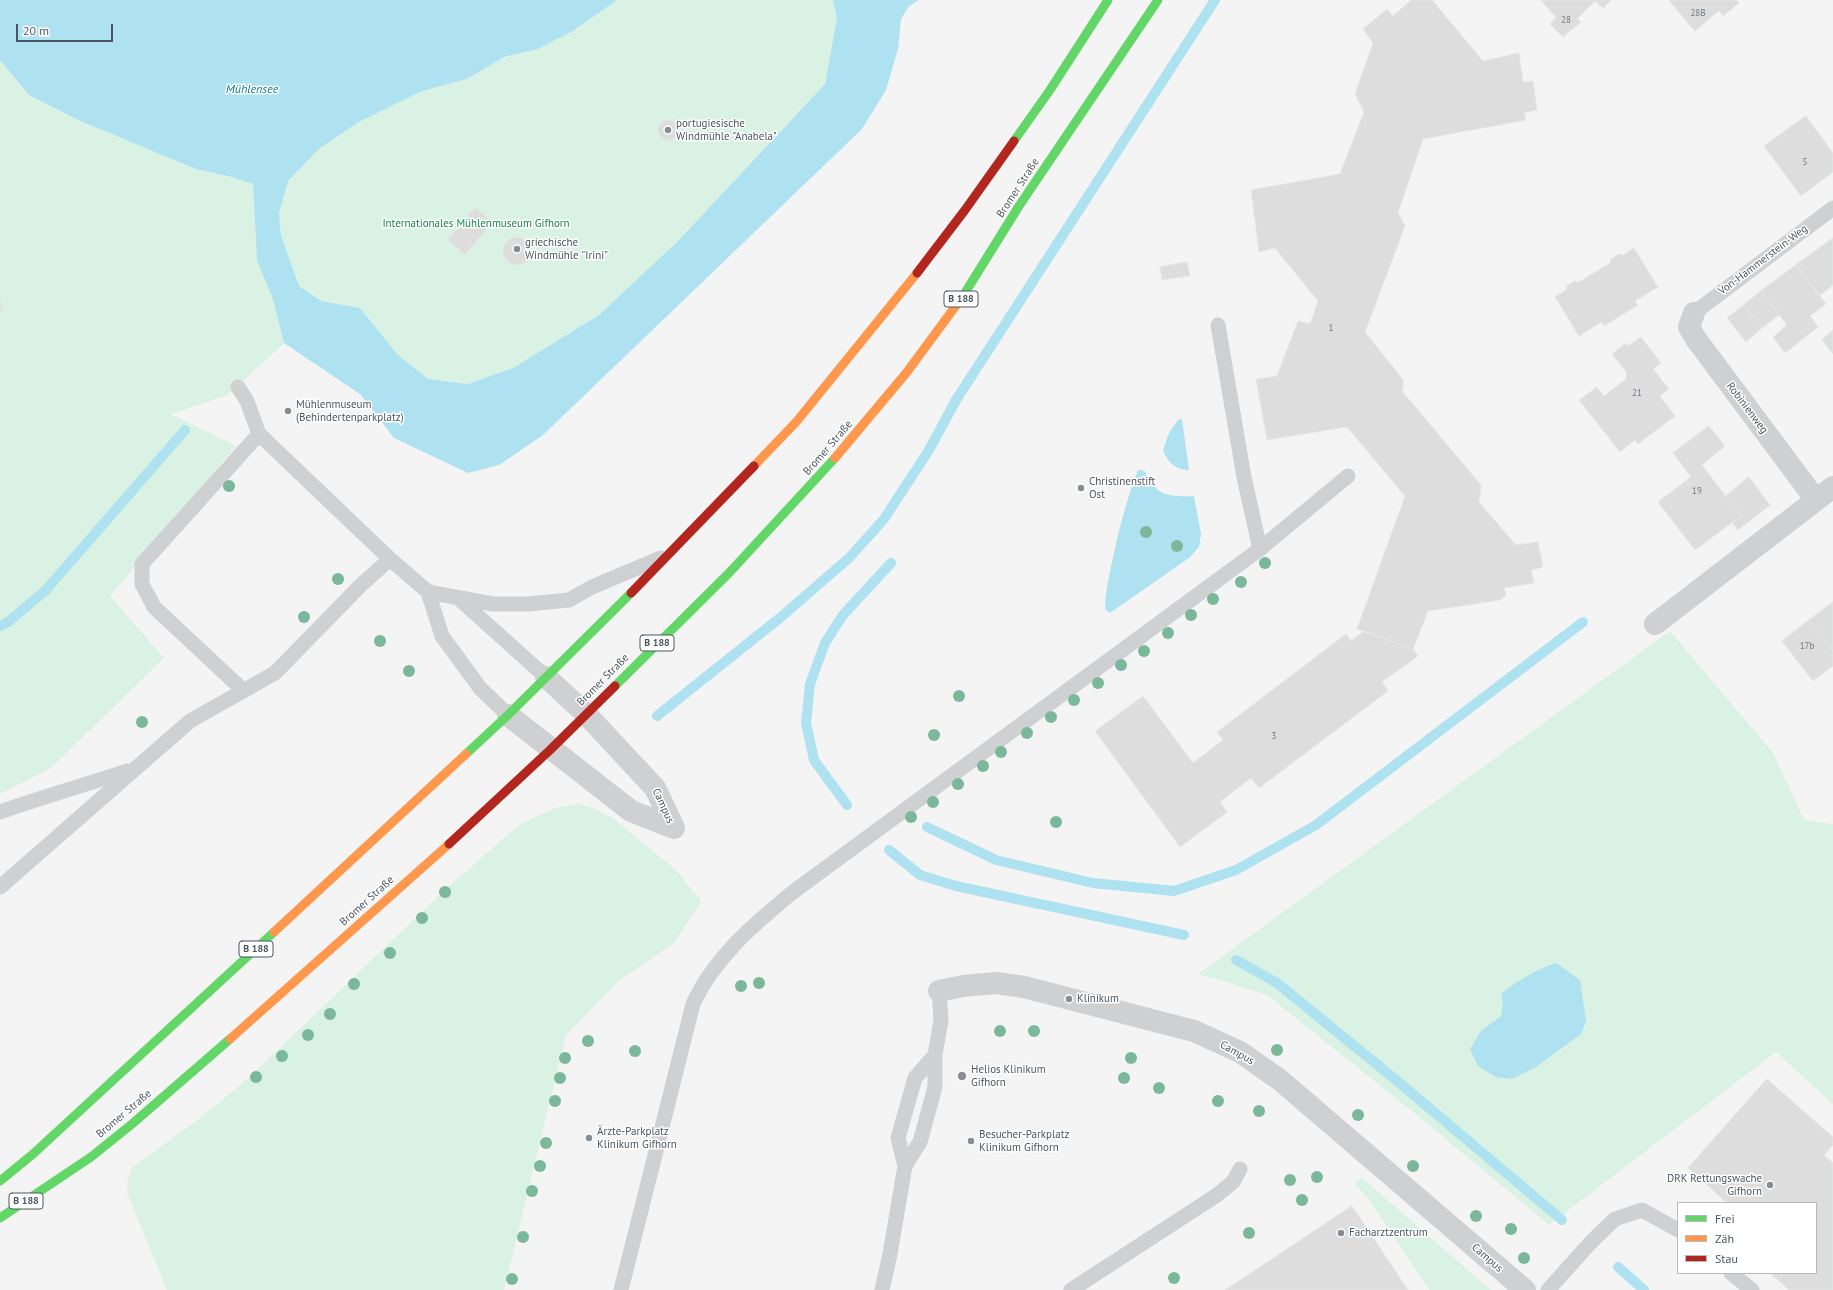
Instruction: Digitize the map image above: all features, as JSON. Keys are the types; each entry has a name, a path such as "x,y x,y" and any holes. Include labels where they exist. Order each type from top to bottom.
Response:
{"main road":[{"name":"B 188","path":"0,1181 33,1154 508,715 670,554 797,421 907,286 965,210 1046,96 1108,0"},
{"name":"Bromer Straße","path":"0,1218 63,1177 132,1124 313,967 550,750 729,573 823,473 907,372 970,287 1019,206 1158,0"}],"street":[{"name":"Robinienweg","path":"1655,624 1828,493 1696,339 1689,327 1694,313"},
{"path":"546,677 586,714"},
{"name":"Campus","path":"550,750 631,811 674,828 655,788 586,714"},
{"path":"508,715 550,750"},
{"name":"Campus","path":"939,991 996,983 1024,987 1194,1031 1240,1052 1280,1080 1525,1290"}],"lane":[{"name":"Von-Hammerstein-Weg","path":"1694,313 1833,208"},
{"path":"1218,325 1244,477 1260,549"},
{"path":"238,387 247,401 259,434 390,559 428,592 493,604 528,604 569,600 592,587 670,554"},
{"path":"244,691 154,607 142,584 142,564 259,434"},
{"path":"621,1290 692,1004 712,970 750,927 793,892 1260,549 1348,476"},
{"path":"0,887 134,768 190,721 275,673 361,585 390,559"},
{"path":"428,592 442,636 480,688 508,715"},
{"path":"458,598 546,677"},
{"path":"0,812 48,794 90,783 134,768"},
{"name":"Campus","path":"905,1166 920,1142 935,1087 935,1055 942,1020 939,991"},
{"path":"882,1290 890,1254 905,1166 898,1138 916,1078 935,1055"},
{"path":"1071,1290 1217,1195 1233,1182 1240,1169"},
{"path":"1548,1290 1592,1241 1615,1220 1642,1210 1677,1229"},
{"path":"1732,1274 1752,1290"}],"green space":[{"name":"Internationales Mühlenmuseum Gifhorn","path":"617,0 873,0 837,18 825,84 677,242 599,315 513,368 468,384 428,379 397,354 360,308 321,301 299,286 274,299 284,343 228,395 171,414 236,446 110,596 164,658 51,768 0,794 0,60 29,95 78,120 196,169 232,177 253,184 257,259 281,236 279,213 288,181 319,149 357,123 422,91 467,79 504,57 538,49 573,31"},
{"path":"1670,631 1773,753 1804,820 1833,824 1833,1104 1776,1052 1549,1225 1419,1117 1267,995 1198,974"},
{"path":"578,804 596,809 614,819 676,870 701,901 674,943 620,980 566,1035 504,1290 167,1290 127,1193 128,1178 133,1167 200,1118 245,1081 446,889 520,824 558,807"},
{"path":"1361,1177 1491,1290 1429,1290 1369,1200 1355,1184"}],"water":[{"name":"Mühlensee","path":"0,0 617,0 573,31 538,49 504,57 467,79 422,91 357,123 319,149 288,181 279,213 281,236 299,286 321,301 360,308 397,354 428,379 468,384 513,368 599,315 677,242 825,84 837,18 833,0 919,0 909,6 901,19 898,49 886,90 862,129 543,435 499,465 468,473 394,438 360,394 284,343 273,299 257,260 253,184 232,177 196,169 78,120 29,95 0,60"},
{"path":"1182,419 1189,470 1176,467 1170,462 1163,450 1169,433 1178,420"},
{"path":"1138,470 1145,471 1153,486 1164,493 1177,496 1194,496 1201,534 1199,547 1189,558 1110,613 1105,609 1106,593 1116,542"},
{"path":"1556,963 1580,980 1586,1021 1581,1034 1536,1067 1512,1079 1496,1077 1478,1066 1470,1049 1481,1031 1501,1016 1503,1004 1501,994 1527,976"}],"building":[{"path":"1411,0 1432,0 1483,61 1519,53 1523,82 1533,81 1537,110 1524,113 1526,120 1423,139 1398,213 1405,226 1365,332 1404,381 1402,391 1481,485 1479,502 1516,545 1538,542 1543,567 1531,570 1534,583 1504,588 1506,595 1500,600 1428,611 1413,649 1357,629 1405,496 1347,427 1267,440 1256,379 1277,376 1298,321 1310,324 1318,301 1275,248 1259,252 1251,190 1340,174 1364,112 1355,94 1373,43 1363,29 1387,9 1393,16"},
{"path":"1541,0 1611,0 1603,8 1595,1 1577,19 1581,22 1563,37 1550,24 1556,18"},
{"path":"1669,0 1736,0 1739,3 1723,16 1719,11 1695,31"},
{"path":"1806,116 1833,153 1833,172 1801,196 1764,146"},
{"name":"portugiesische Windmühle \"Anabela\"","path":"668,120 675,123 678,130 675,137 668,140 661,137 658,130 661,123"},
{"path":"475,208 492,222 465,255 448,240"},
{"name":"griechische Windmühle \"Irini\"","path":"517,237 527,241 531,251 527,261 517,265 507,261 503,251 507,241"},
{"path":"1833,238 1833,285 1819,296 1796,265"},
{"path":"1634,248 1658,287 1635,301 1638,305 1604,326 1602,322 1579,336 1555,297 1566,290 1567,286 1575,281 1579,282 1610,263 1611,259 1619,254 1623,255"},
{"path":"1187,262 1190,276 1162,280 1160,267"},
{"path":"1796,265 1826,304 1810,316 1818,327 1785,353 1773,337 1787,325 1761,291"},
{"path":"1761,291 1779,315 1762,328 1744,305"},
{"path":"0,298 2,308 0,316"},
{"path":"1744,305 1762,328 1746,342 1727,318"},
{"path":"1833,330 1833,354 1822,340"},
{"path":"1641,337 1661,363 1653,369 1669,389 1660,396 1675,416 1638,444 1635,440 1620,452 1579,400 1597,387 1604,396 1626,379 1627,373 1612,354 1626,343 1628,346"},
{"path":"1709,426 1725,446 1702,465 1741,516 1695,550 1658,502 1691,477 1673,453"},
{"path":"1749,477 1770,505 1738,530 1732,522 1741,516 1726,496"},
{"path":"1833,602 1833,651 1809,620"},
{"path":"1809,620 1833,651 1833,666 1813,681 1782,641"},
{"path":"1364,631 1413,649 1418,656 1382,682 1388,691 1259,788 1251,778 1220,802 1227,812 1180,847 1095,731 1143,696 1193,763 1223,740 1217,732 1346,634 1351,641"},
{"name":"DRK Rettungswache Gifhorn","path":"1767,1079 1833,1137 1833,1145 1824,1155 1833,1163 1833,1290 1789,1290 1771,1274 1817,1274 1817,1202 1726,1202 1688,1168"},
{"name":"Facharztzentrum","path":"1352,1206 1408,1290 1225,1290 1272,1259"}],"waterway":[{"path":"657,716 781,617 849,558 884,519 929,450 956,400 1215,0"},
{"path":"0,626 8,622 45,591 185,430"},
{"path":"847,805 814,760 806,723 810,684 825,643 843,615 891,563"},
{"path":"927,827 996,860 1093,883 1174,891 1236,870 1316,825 1583,622"},
{"path":"889,850 920,875 956,886 1184,935"},
{"path":"1236,960 1277,983 1396,1080 1562,1220"},
{"path":"1618,1267 1644,1290"}],"traffic: fast":[{"path":"1014,141 1050,90 1108,0"},
{"path":"963,296 1019,206 1158,0"},
{"path":"615,686 729,573 835,458"},
{"path":"466,754 508,715 631,593"},
{"path":"0,1181 33,1154 274,932"},
{"path":"0,1218 91,1157 132,1124 230,1039"}],"traffic: slow":[{"path":"754,466 797,421 917,273"},
{"path":"835,458 907,372 963,296"},
{"path":"274,932 466,754"},
{"path":"230,1039 449,844"}],"traffic: jam":[{"path":"917,273 965,210 1014,141"},
{"path":"631,593 754,466"},
{"path":"449,844 550,750 615,686"}],"place":[{"name":"portugiesische Windmühle \"Anabela\"","path":"668,130"},
{"name":"griechische Windmühle \"Irini\"","path":"517,249"},
{"name":"Mühlenmuseum (Behindertenparkplatz)","path":"288,411"},
{"name":"Christinenstift Ost","path":"1081,488"},
{"name":"Klinikum","path":"1069,999"},
{"name":"Helios Klinikum Gifhorn","path":"962,1076"},
{"name":"Ärzte-Parkplatz Klinikum Gifhorn","path":"589,1138"},
{"name":"Besucher-Parkplatz Klinikum Gifhorn","path":"971,1141"},
{"name":"DRK Rettungswache Gifhorn","path":"1770,1185"},
{"name":"Facharztzentrum","path":"1341,1233"}]}
